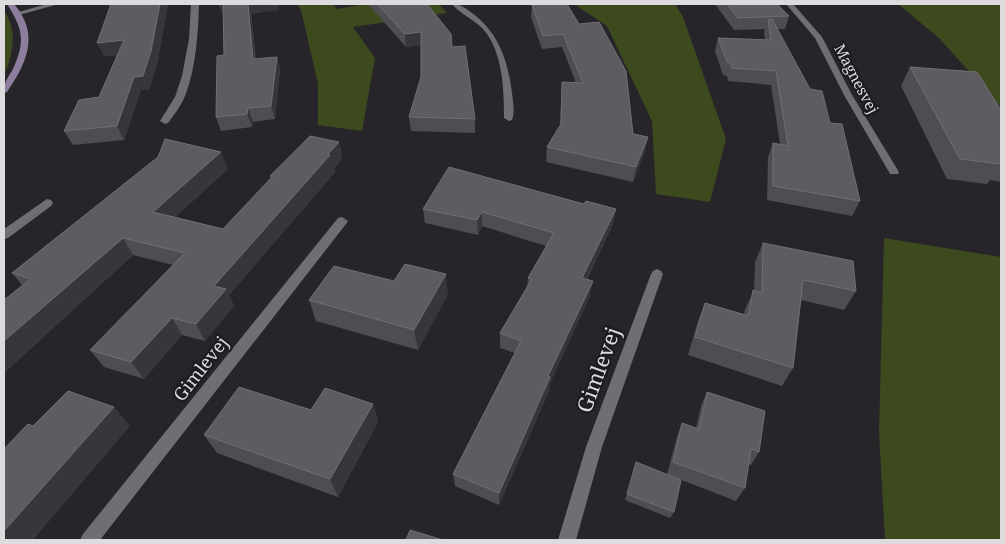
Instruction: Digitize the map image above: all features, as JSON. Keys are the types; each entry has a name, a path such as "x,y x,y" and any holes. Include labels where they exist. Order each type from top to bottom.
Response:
{"street":[{"path":"4,90 23,56 26,33 19,13 10,4"},
{"path":"19,13 55,4"},
{"path":"165,121 180,97 189,60 195,4"},
{"path":"455,4 488,31 497,49 509,94 509,118"},
{"name":"Magnesvej","path":"789,4 818,36 848,95 894,172"},
{"path":"4,235 47,203"},
{"name":"Gimlevej","path":"89,540 342,221"},
{"name":"Gimlevej","path":"567,540 594,447 657,274"}],"green space":[{"path":"297,4 333,4 337,9 365,4 439,4 447,13 353,27 375,58 362,131 318,125 318,84 301,10"},
{"path":"574,4 675,4 683,17 726,139 710,202 656,194 652,121 607,26"},
{"path":"898,4 1001,4 1001,107 940,39"},
{"path":"4,11 11,26 13,43 10,60 4,75"},
{"path":"884,238 1001,257 1001,540 885,540 879,432"}],"building":[{"path":"111,4 160,4 151,51 143,76 134,77 117,126 64,131 79,100 99,97 124,40 97,43"},
{"path":"223,4 248,4 253,59 277,57 271,106 248,108 247,114 216,117 217,56 224,55"},
{"path":"377,4 427,4 451,34 452,47 465,46 475,119 409,117 421,77 421,32 405,34"},
{"path":"567,4 579,24 599,22 626,71 633,134 648,137 636,167 547,147 561,124 562,82 583,83 563,34 543,36 532,5"},
{"path":"727,4 777,4 789,16 738,18"},
{"path":"772,19 810,89 822,91 830,123 842,124 860,201 773,186 773,143 788,146 776,71 732,68 730,62 727,62 718,38 771,40 768,20"},
{"path":"910,67 977,72 1001,110 1001,164 960,159"},
{"path":"310,136 339,142 328,154 330,155 214,286 226,289 196,324 172,318 131,362 90,350 185,253 123,238 4,341 4,300 31,279 12,273 158,157 165,139 221,152 153,212 223,229 273,176 270,176"},
{"path":"449,167 584,204 586,201 616,209 582,278 593,281 548,376 550,377 499,493 453,474 521,341 500,333 532,279 528,278 554,233 482,212 477,220 423,209"},
{"path":"763,243 853,261 856,291 803,280 793,368 695,337 705,303 748,316 753,290 762,293"},
{"path":"405,264 446,274 414,330 309,300 334,266 394,281"},
{"path":"239,387 311,410 325,388 373,404 330,479 204,435"},
{"path":"68,391 114,407 4,531 4,449 28,424 33,426"},
{"path":"707,392 765,411 759,452 751,449 745,488 673,462 682,423 699,429"},
{"path":"636,462 681,480 674,512 627,494"},
{"path":"410,530 443,540 406,540"}]}
